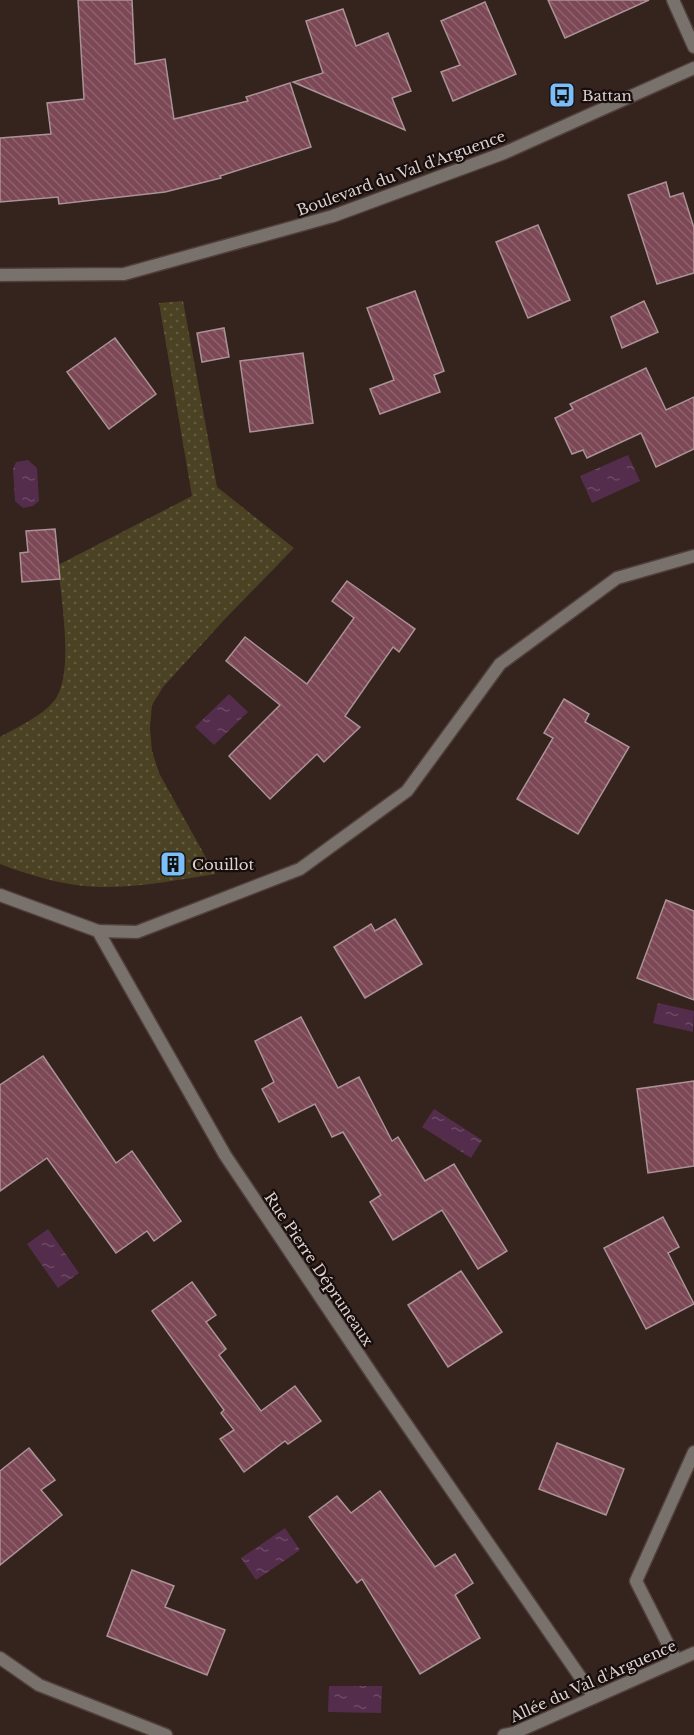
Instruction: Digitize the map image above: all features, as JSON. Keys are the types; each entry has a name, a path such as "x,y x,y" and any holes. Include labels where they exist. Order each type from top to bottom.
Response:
{"street":[{"path":"673,0 694,47"},
{"name":"Boulevard du Val d'Arguence","path":"0,275 124,274 333,216 504,153 694,68"},
{"path":"0,895 98,931 137,932 300,869 407,791 500,664 617,578 694,556"},
{"name":"Rue Pierre Dépruneaux","path":"98,931 225,1155 380,1386 594,1697"},
{"path":"676,1660 636,1581 694,1452"},
{"name":"Allée du Val d'Arguence","path":"504,1735 514,1733 694,1653"},
{"path":"0,1658 39,1685 166,1735"}],"shaded area":[{"path":"183,301 217,487 294,548 163,687 152,705 150,728 152,751 159,773 215,874 128,886 99,887 61,882 0,864 0,737 49,707 60,689 64,673 65,636 58,565 192,496 159,303"}],"water":[{"path":"628,455 640,481 592,503 580,476"},
{"path":"28,460 37,468 39,501 33,506 23,508 15,501 13,469 16,462"},
{"path":"229,694 248,712 214,745 195,727"},
{"path":"658,1003 694,1011 693,1032 653,1023"},
{"path":"434,1109 482,1140 471,1158 422,1127"},
{"path":"48,1229 79,1273 58,1288 27,1244"},
{"path":"285,1528 300,1550 256,1580 241,1558"},
{"path":"329,1686 382,1686 381,1713 328,1712"}],"building":[{"path":"78,0 132,0 135,64 165,59 174,119 248,101 246,97 290,83 311,147 220,176 221,178 165,192 59,204 58,197 0,202 0,138 51,134 47,103 84,99"},
{"path":"548,0 649,0 565,38"},
{"path":"485,2 516,74 453,101 441,72 460,65 441,21"},
{"path":"343,9 356,46 388,33 411,91 392,98 405,130 293,82 323,73 306,21"},
{"path":"666,182 670,197 683,193 694,228 694,273 657,284 628,195"},
{"path":"538,225 570,300 528,318 496,242"},
{"path":"415,291 444,371 434,375 440,392 380,414 370,389 394,380 367,308"},
{"path":"644,301 658,332 622,348 611,317"},
{"path":"224,328 229,357 202,362 197,333"},
{"path":"115,338 156,394 109,429 67,372"},
{"path":"303,353 313,423 250,432 240,361"},
{"path":"646,368 666,410 694,397 694,449 656,467 641,433 587,458 583,450 572,454 555,418 573,409 570,404"},
{"path":"55,529 60,579 22,582 20,553 28,552 26,531"},
{"path":"347,581 415,629 399,652 393,647 345,716 360,727 324,762 317,754 270,799 229,756 280,705 226,661 245,637 307,684 354,618 332,601"},
{"path":"564,699 589,714 585,722 629,747 578,834 517,799 553,738 544,733"},
{"path":"666,900 694,911 694,1000 637,978"},
{"path":"395,919 422,964 365,998 334,947 371,924 375,931"},
{"path":"301,1017 338,1088 359,1077 392,1141 398,1137 425,1181 454,1164 507,1251 478,1269 442,1210 393,1240 370,1202 381,1195 343,1132 332,1137 315,1104 279,1122 262,1089 274,1082 255,1041"},
{"path":"43,1056 116,1163 132,1151 181,1221 154,1241 147,1231 116,1253 47,1158 0,1191 0,1085"},
{"path":"694,1081 694,1166 648,1173 637,1089"},
{"path":"663,1217 679,1247 668,1253 694,1304 646,1329 604,1248"},
{"path":"461,1271 502,1332 448,1367 408,1305"},
{"path":"192,1282 216,1315 206,1322 226,1349 219,1355 261,1411 295,1386 321,1421 288,1444 285,1441 244,1472 220,1439 234,1430 221,1413 224,1410 152,1311"},
{"path":"557,1443 624,1469 606,1515 539,1489"},
{"path":"29,1448 55,1480 41,1490 62,1515 0,1565 0,1471"},
{"path":"380,1491 435,1567 455,1554 473,1583 455,1595 480,1638 420,1674 362,1579 357,1583 309,1517 337,1496 351,1513"},
{"path":"132,1570 174,1586 165,1607 225,1630 207,1675 107,1636"}],"place":[{"name":"Battan","path":"562,95"},
{"name":"Couillot","path":"173,864"}]}
